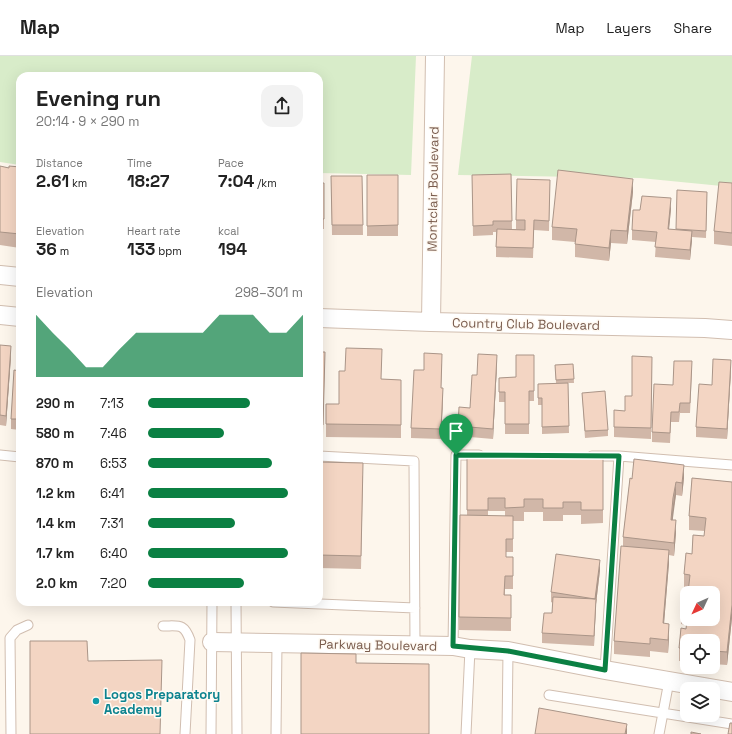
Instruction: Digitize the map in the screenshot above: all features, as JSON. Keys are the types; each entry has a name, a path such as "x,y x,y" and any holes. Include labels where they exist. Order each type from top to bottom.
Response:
{"street":[{"name":"Montclair Boulevard","path":"431,322 435,56"},
{"path":"0,275 16,277"},
{"path":"0,315 16,317"},
{"name":"Country Club Boulevard","path":"323,318 705,328 732,330"},
{"name":"Parkway Boulevard","path":"212,642 415,645 508,651 605,670 732,692"}],"lane":[{"path":"466,734 456,455 487,455"},
{"path":"0,456 16,457"},
{"path":"323,456 414,461 415,645"},
{"path":"580,456 619,456 732,465"},
{"path":"605,670 619,456"},
{"path":"323,604 415,608"},
{"path":"211,734 212,606"},
{"path":"236,606 237,734"},
{"path":"11,734 10,638 17,630 28,625"},
{"path":"163,626 181,626 187,630 190,640 185,734"},
{"path":"276,734 277,643"},
{"path":"507,734 508,651"},
{"path":"659,734 669,681"},
{"path":"548,695 732,724"}],"green space":[{"path":"0,56 416,56 411,175 323,173 323,72 16,72 16,164 0,162"},
{"path":"472,56 732,56 732,187 640,178 458,175"}],"building":[{"path":"0,166 9,168 9,166 16,167 16,234 0,232"},
{"path":"558,170 633,179 627,231 611,230 609,248 575,244 577,229 552,227"},
{"path":"511,174 512,221 493,221 493,225 473,226 472,175"},
{"path":"367,175 398,175 398,225 367,226"},
{"path":"331,176 362,176 363,225 332,225"},
{"path":"517,179 550,180 549,221 534,220 533,248 496,247 497,229 525,230 525,220 516,220"},
{"path":"719,182 732,183 732,233 714,231"},
{"path":"323,183 324,183 323,219"},
{"path":"677,190 707,192 706,231 676,229"},
{"path":"642,196 671,198 668,229 692,231 690,250 655,247 657,232 632,230 633,210 640,210"},
{"path":"0,345 11,346 6,416 0,415"},
{"path":"346,348 382,349 381,379 401,380 401,425 326,424 326,404 339,404 339,371 345,371"},
{"path":"323,352 325,352 323,425"},
{"path":"424,353 442,354 441,388 443,388 441,429 411,428 414,370 424,370"},
{"path":"478,354 497,355 493,429 458,426 459,407 470,408 472,375 477,375"},
{"path":"516,355 534,355 534,391 529,391 529,424 505,424 505,392 499,392 499,378 516,377"},
{"path":"632,356 652,357 651,428 614,427 614,410 625,411 625,396 632,396"},
{"path":"713,359 731,360 727,429 696,427 699,384 712,385"},
{"path":"674,361 692,361 690,403 680,403 679,412 671,412 670,433 652,432 654,384 673,385"},
{"path":"573,364 574,379 556,380 555,365"},
{"path":"14,370 16,370 16,419 11,419"},
{"path":"568,383 569,426 542,427 542,398 538,398 538,384"},
{"path":"605,391 608,430 585,431 582,393"},
{"path":"467,455 603,455 603,510 581,510 581,502 563,502 563,508 543,508 543,499 524,499 524,507 505,508 505,498 488,498 488,510 467,510"},
{"path":"634,459 684,465 682,483 676,482 673,498 671,520 676,520 674,543 623,537 630,478 632,479"},
{"path":"323,462 363,463 361,556 323,555"},
{"path":"692,478 732,482 732,605 727,652 720,652 720,634 680,634 681,628 686,629 686,626 720,626 720,586 689,586 690,575 684,574 686,553 692,554 693,535 704,536 706,518 689,516"},
{"path":"460,515 513,516 513,539 506,539 506,557 513,557 513,576 505,576 504,595 511,595 511,618 459,617"},
{"path":"621,546 669,550 663,623 669,624 668,640 650,638 650,644 614,641"},
{"path":"556,554 600,560 595,599 551,592"},
{"path":"553,597 596,599 594,636 542,633 544,613 552,613"},
{"name":"Logos Preparatory Academy","path":"30,641 87,641 88,661 162,660 160,734 30,734"},
{"path":"301,653 356,654 356,663 429,664 429,734 301,734"},
{"path":"539,708 627,724 625,734 535,734"},
{"path":"730,723 732,723 732,734 728,734"}],"place":[{"name":"Logos Preparatory Academy","path":"96,701"}],"route":[{"path":"456,455 619,456 605,670 508,651 470,649 453,646 456,455"}]}
